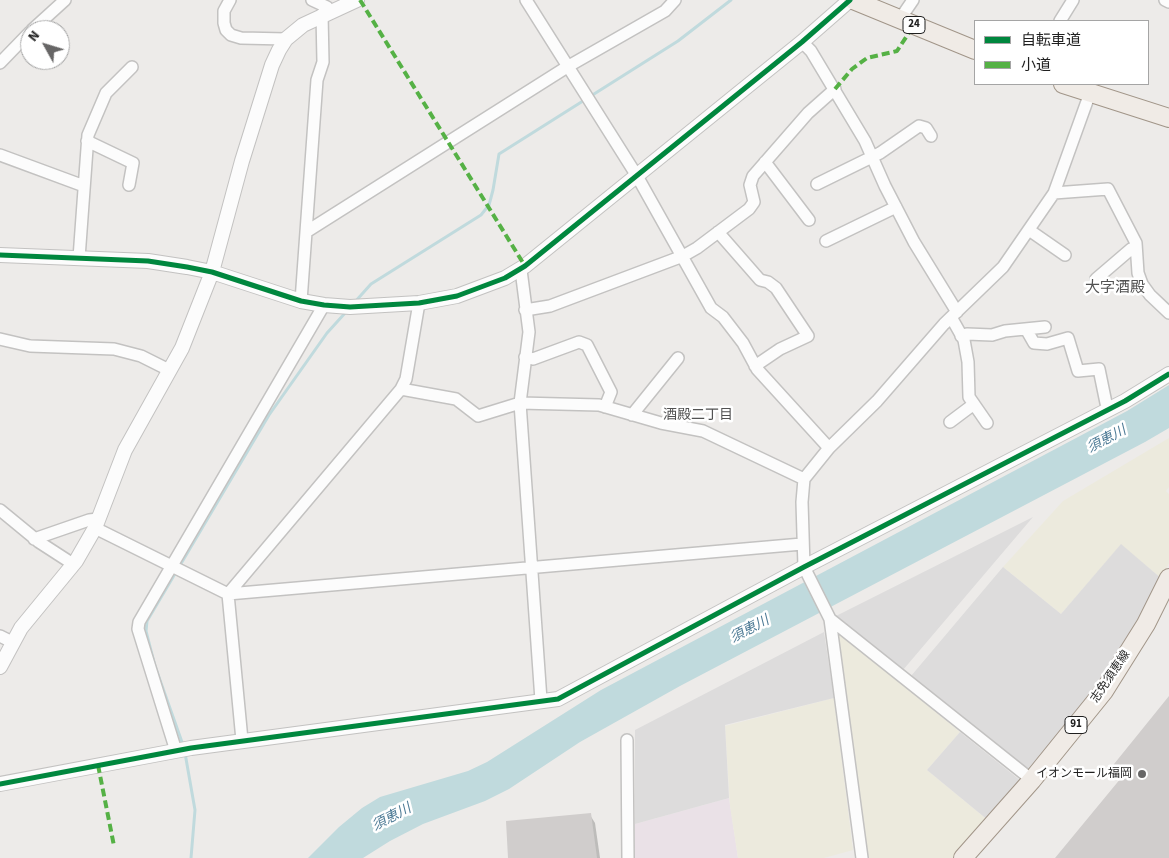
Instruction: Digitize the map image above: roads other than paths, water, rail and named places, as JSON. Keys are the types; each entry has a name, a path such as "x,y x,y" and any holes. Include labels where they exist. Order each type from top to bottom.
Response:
{"main road":[{"name":"24","path":"851,0 974,50"},
{"path":"1066,85 1169,118"},
{"name":"志免須恵線","path":"963,858 1032,780 1104,691 1146,624 1169,578"}],"street":[{"path":"43,20 65,0"},
{"path":"301,301 317,80 323,62 326,13 326,7 312,0"},
{"path":"0,667 6,639 35,609 73,564 97,524 125,450 196,316 212,272 241,164 272,65 286,39 299,28 326,13 357,0"},
{"path":"526,0 637,176 711,308 728,324 743,343 756,366 788,405 829,448"},
{"path":"306,232 567,67 665,11 675,0"},
{"path":"0,255 148,261 212,272 301,301 350,307 418,303 471,291 521,270 851,0"},
{"path":"900,19 913,0"},
{"path":"1061,20 1073,0"},
{"path":"1165,0 1169,2"},
{"path":"226,1 224,23 226,30 231,35 241,38 286,39"},
{"path":"0,62 20,42"},
{"path":"802,42 811,51 835,89 954,314 962,336 968,362 968,390 974,404 988,423"},
{"path":"79,258 88,135 106,93 132,68"},
{"path":"525,310 542,309 682,256 718,232 749,209 754,202 750,185 752,176 808,112 835,89"},
{"path":"862,858 828,615 806,571 802,544 802,486 804,479 829,448 876,401 954,314 1003,267 1054,193 1090,94"},
{"path":"818,184 872,158 919,126 926,128 932,136"},
{"path":"87,141 133,163 129,185"},
{"path":"0,155 84,186"},
{"path":"765,162 809,220"},
{"path":"1054,193 1108,189 1136,243 1138,273 1142,284 1150,295 1169,313"},
{"path":"826,241 896,207"},
{"path":"1029,230 1065,255"},
{"path":"718,232 760,280 768,282 776,288 808,336 780,349 756,366"},
{"path":"1096,279 1131,249 1136,248"},
{"path":"521,270 529,332 524,358 520,403 541,700"},
{"path":"242,740 228,594 401,389 406,379 418,303"},
{"path":"176,751 138,629 139,622 324,305"},
{"path":"962,336 966,334 992,334 1045,327"},
{"path":"1026,329 1034,343 1039,344 1068,338 1078,371 1099,369 1106,403 1110,409"},
{"path":"0,339 30,346 114,349 141,356 169,370"},
{"path":"524,358 532,359 579,342 587,345 611,392 606,407"},
{"path":"632,415 678,358"},
{"path":"0,784 242,740 558,699 806,571 1110,409 1169,374"},
{"path":"401,389 456,399 478,416 520,403 599,405 632,415 703,431 804,479"},
{"path":"950,422 974,404"},
{"path":"0,510 34,539 73,564"},
{"path":"34,539 89,520 171,567 228,594 802,544"},
{"path":"828,615 1032,780"},
{"path":"627,740 628,858"}],"water":[{"name":"須恵川","path":"1169,385 1169,428 1145,442 680,686 580,742 509,789 485,801 423,824 363,858 308,858 339,827 362,808 380,797 468,771 487,762 601,690 1127,411"}],"waterway":[{"path":"354,303 371,284 481,215 489,205 499,154 678,41 731,0"},
{"path":"183,745 155,666 146,631 147,621 269,415 327,333 346,312"},
{"path":"185,753 195,810 191,858"}],"place":[{"name":"イオンモール福岡","path":"1142,774"}],"district":[{"name":"大字酒殿","path":"1115,289"},
{"name":"酒殿二丁目","path":"698,416"}]}
